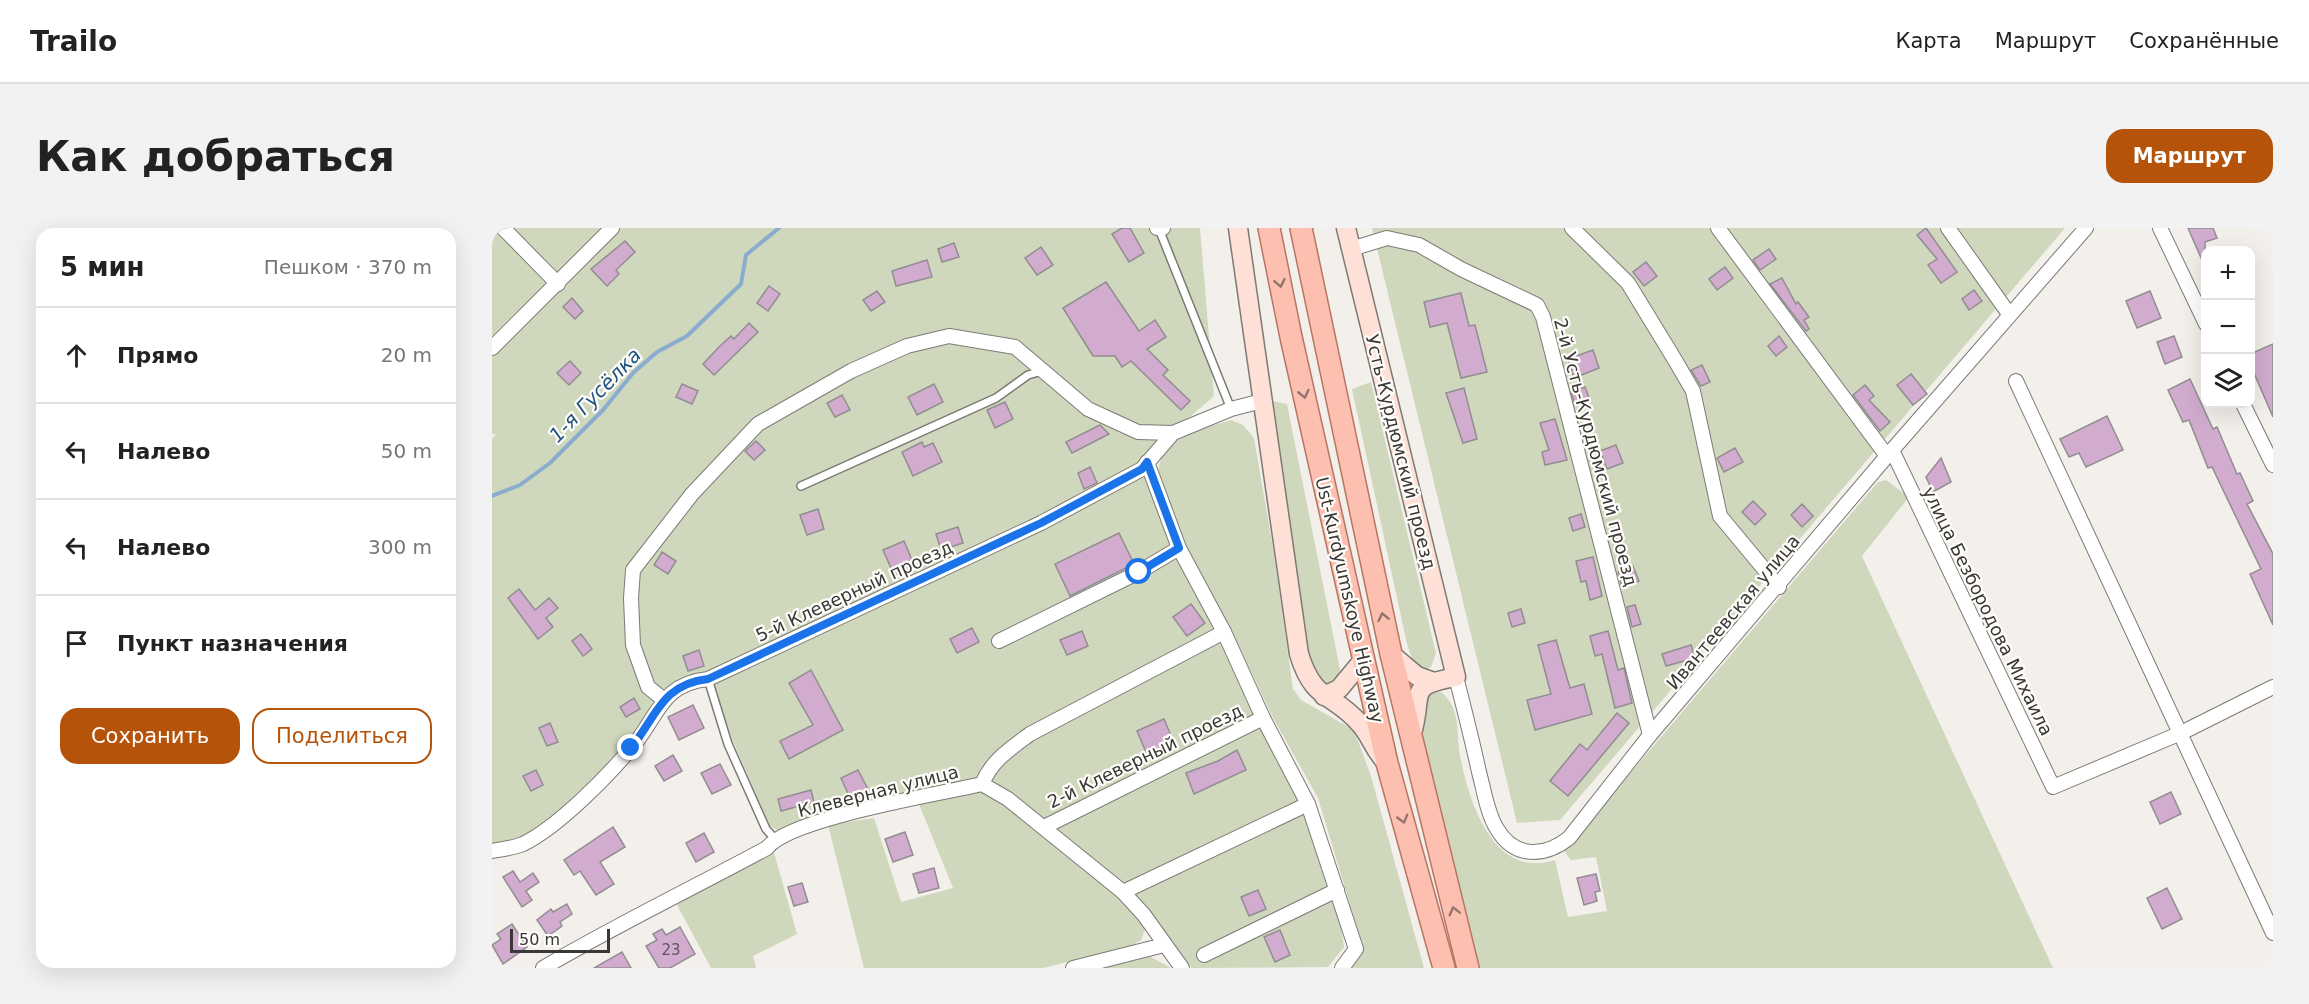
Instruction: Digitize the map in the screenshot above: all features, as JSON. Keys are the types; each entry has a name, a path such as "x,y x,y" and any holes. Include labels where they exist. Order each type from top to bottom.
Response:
{"main road":[{"name":"Ust-Kurdyumskoye Highway","path":"1269,228 1291,337 1387,763 1444,968"},
{"name":"Ust-Kurdyumskoye Highway","path":"1301,228 1391,654 1468,968"}],"street":[{"path":"503,228 558,284"},
{"path":"492,348 612,228"},
{"path":"1238,228 1299,654 1312,687 1341,706 1362,726 1375,752 1387,763"},
{"name":"Усть-Курдюмский проезд","path":"1346,228 1456,677"},
{"path":"1572,228 1628,283 1675,360 1693,392 1720,516 1779,587"},
{"name":"улица Безбородова Михаила","path":"1718,228 1889,453 2053,787 2181,733"},
{"path":"1948,228 2009,314"},
{"name":"Ивантеевская улица","path":"1456,677 1487,803 1498,830 1511,844 1529,852 1544,853 1569,838 1650,735 1779,587 1889,453 2086,228"},
{"path":"2160,228 2201,315"},
{"name":"2-й Усть-Курдюмский проезд","path":"1351,249 1387,238 1419,244 1461,269 1537,305 1544,317 1650,735"},
{"path":"492,851 521,845 550,829 648,728 663,699 648,687 633,645 631,598 633,570 692,494 758,424 851,371 907,346 949,336 1015,347 1088,409 1138,432 1173,433"},
{"path":"2016,381 2273,933"},
{"name":"5-й Клеверный проезд","path":"663,699 680,687 708,679 1041,523 1142,469 1173,433 1231,409 1262,401"},
{"path":"2245,408 2273,465"},
{"path":"1147,462 1179,548 1224,632 1263,718 1308,804 1356,949 1342,968"},
{"path":"999,641 1139,572 1179,548"},
{"path":"982,784 987,771 1000,755 1030,734 1224,632"},
{"path":"1391,654 1418,676 1431,681"},
{"path":"1324,696 1340,689 1364,659"},
{"path":"1412,735 1416,721 1415,703 1421,687 1431,681 1456,677"},
{"path":"2181,733 2273,687"},
{"name":"2-й Клеверный проезд","path":"1044,827 1263,718"},
{"name":"Клеверная улица","path":"543,968 609,930 654,909 767,848 774,838 827,819 982,784 1008,799 1083,862 1124,892 1144,915 1182,968"},
{"path":"1124,892 1308,804"},
{"path":"1204,955 1337,890"},
{"path":"1073,968 1164,945"}],"lane":[{"path":"1160,228 1231,409"},
{"path":"801,486 996,398 1028,375 1045,371"},
{"path":"708,679 728,744 766,829 774,838"}],"green space":[{"path":"492,228 1200,228 1214,396 1139,461 1304,814 1339,914 1344,947 1328,967 1192,968 1125,886 1118,895 1140,918 1145,929 1141,940 1131,946 1043,968 864,968 828,825 874,818 901,902 953,888 919,804 972,794 961,783 846,807 779,831 770,826 733,741 714,689 696,675 661,690 651,704 644,723 615,757 547,822 492,860 492,439 496,434 492,434"},
{"path":"1372,228 2065,228 1560,820 1517,823"},
{"path":"1371,382 1436,653 1431,667 1425,670 1415,668 1407,644 1352,389"},
{"path":"1268,402 1287,404 1341,674 1339,682 1327,687 1320,684 1306,655"},
{"path":"1231,420 1243,425 1254,438 1274,554 1293,689 1301,700 1354,730 1371,776 1424,968 1349,968 1363,948 1318,798 1272,716 1230,627 1184,545 1158,471 1161,459 1167,449 1186,436"},
{"path":"1886,480 1909,497 1862,556 2053,968 1476,968 1421,737 1425,693 1441,692 1453,707 1457,723 1459,751 1471,797 1479,817 1501,849 1516,859 1534,863 1555,860 1568,917 1607,911 1596,857 1571,860 1564,851 1878,482"},
{"path":"773,849 797,934 753,956 756,968 711,968 676,903"},
{"path":"1149,956 1171,968 1091,968"}],"building":[{"path":"1122,228 1130,228 1144,253 1129,262 1112,234"},
{"path":"1926,228 1957,272 1941,283 1928,265 1937,259 1917,235"},
{"path":"2188,228 2213,228 2217,238 2201,246 2201,258"},
{"path":"625,241 635,252 616,270 619,274 607,286 591,269"},
{"path":"954,243 959,257 942,262 938,249"},
{"path":"1041,247 1053,265 1037,275 1025,258"},
{"path":"1769,249 1776,259 1760,270 1753,260"},
{"path":"927,260 932,277 896,286 892,271"},
{"path":"1646,262 1657,276 1644,286 1633,272"},
{"path":"1725,267 1733,278 1717,290 1709,279"},
{"path":"1782,278 1796,304 1798,302 1809,317 1804,320 1809,329 1806,331 1770,284"},
{"path":"1106,282 1139,331 1155,320 1166,337 1147,349 1168,370 1163,375 1190,401 1181,410 1131,361 1122,367 1115,356 1093,356 1063,308"},
{"path":"769,286 780,294 768,311 757,303"},
{"path":"1974,290 1982,301 1969,310 1962,299"},
{"path":"877,291 885,302 871,311 863,300"},
{"path":"2150,291 2161,318 2137,328 2126,301"},
{"path":"1461,293 1469,326 1475,325 1487,372 1461,378 1447,323 1430,327 1424,302"},
{"path":"572,298 583,311 575,319 563,307"},
{"path":"749,323 758,332 714,375 703,364 731,336 734,339"},
{"path":"1779,336 1787,347 1776,356 1768,346"},
{"path":"2174,336 2182,357 2165,364 2157,342"},
{"path":"2273,344 2273,417 2255,376 2255,352"},
{"path":"1593,350 1599,368 1574,378 1568,359"},
{"path":"570,361 581,373 569,385 557,373"},
{"path":"1702,365 1710,382 1701,386 1691,370"},
{"path":"1911,374 1927,394 1913,405 1897,385"},
{"path":"2190,379 2201,403 2201,408 2203,408 2213,429 2217,427 2237,474 2240,473 2253,501 2247,504 2273,554 2273,625 2250,574 2261,569 2212,467 2208,468 2189,420 2183,422 2168,390"},
{"path":"682,384 698,391 692,404 676,397"},
{"path":"934,384 943,402 917,415 908,397"},
{"path":"1865,385 1874,396 1869,400 1890,422 1880,431 1853,395"},
{"path":"1585,387 1590,400 1575,405 1571,392"},
{"path":"1464,388 1477,439 1463,443 1446,393"},
{"path":"842,395 850,410 835,417 827,403"},
{"path":"1005,402 1013,419 995,428 987,410"},
{"path":"2107,416 2123,450 2086,467 2079,453 2069,457 2060,439"},
{"path":"1555,419 1567,460 1545,465 1542,452 1549,450 1540,423"},
{"path":"1100,425 1109,434 1072,453 1066,442"},
{"path":"756,441 765,450 754,460 745,451"},
{"path":"922,442 924,447 933,443 942,462 913,476 902,452"},
{"path":"1616,445 1623,463 1607,469 1600,451"},
{"path":"1735,448 1743,462 1724,472 1717,458"},
{"path":"1941,458 1951,482 1933,492 1926,477"},
{"path":"1090,467 1097,483 1084,489 1078,473"},
{"path":"1753,501 1766,514 1755,525 1742,512"},
{"path":"1802,504 1813,516 1802,527 1791,515"},
{"path":"818,509 824,529 807,535 800,515"},
{"path":"1581,514 1585,527 1573,531 1569,518"},
{"path":"958,527 963,543 941,550 936,534"},
{"path":"1119,533 1134,564 1070,596 1055,564"},
{"path":"904,541 915,567 894,575 883,550"},
{"path":"662,552 676,561 668,574 654,565"},
{"path":"1593,557 1602,596 1590,600 1586,581 1581,582 1576,561"},
{"path":"1633,566 1639,581 1622,588 1618,572"},
{"path":"519,589 535,610 549,598 558,608 546,618 553,627 538,639 508,598"},
{"path":"1191,604 1205,623 1187,636 1173,617"},
{"path":"1635,605 1641,624 1632,627 1627,607"},
{"path":"1521,609 1525,623 1512,627 1508,613"},
{"path":"972,628 979,642 957,653 950,639"},
{"path":"1082,631 1088,646 1067,655 1060,640"},
{"path":"1608,631 1618,670 1624,668 1632,703 1615,708 1602,654 1595,656 1590,636"},
{"path":"581,634 592,649 583,656 572,641"},
{"path":"1556,640 1570,688 1584,684 1592,714 1535,730 1527,700 1551,694 1538,645"},
{"path":"1691,645 1695,658 1666,666 1662,654"},
{"path":"699,650 704,666 688,671 683,656"},
{"path":"811,670 843,730 789,759 780,741 813,725 789,683"},
{"path":"634,698 640,709 626,717 620,707"},
{"path":"693,705 704,728 679,740 668,717"},
{"path":"1617,713 1629,723 1568,796 1550,781 1580,744 1587,750"},
{"path":"1164,719 1175,745 1148,757 1137,731"},
{"path":"550,723 558,742 547,746 539,728"},
{"path":"1237,750 1246,770 1194,794 1186,773 1218,761"},
{"path":"673,755 682,771 664,781 655,766"},
{"path":"720,764 731,785 712,794 701,773"},
{"path":"536,770 543,785 531,791 523,776"},
{"path":"858,770 869,791 851,800 841,778"},
{"path":"811,790 814,802 781,811 778,799"},
{"path":"2171,792 2181,814 2160,824 2150,802"},
{"path":"613,827 625,847 600,862 614,884 596,895 580,871 574,875 564,860"},
{"path":"905,832 913,855 893,862 885,839"},
{"path":"704,833 714,852 696,862 686,843"},
{"path":"934,868 939,888 919,893 913,874"},
{"path":"513,871 520,882 533,873 539,882 526,891 532,900 522,907 503,877"},
{"path":"1596,874 1600,891 1595,892 1597,901 1584,905 1577,878"},
{"path":"802,883 808,902 794,906 788,887"},
{"path":"2167,888 2182,919 2162,929 2147,898"},
{"path":"1258,890 1266,909 1249,916 1241,897"},
{"path":"567,904 572,914 560,922 562,926 548,936 537,920 551,909 553,912"},
{"path":"512,924 527,947 503,964 492,945 501,939 497,934"},
{"path":"680,927 695,954 670,968 659,968 646,946 657,940 653,934 662,929 666,935"},
{"path":"1280,930 1290,955 1275,962 1264,937"},
{"path":"622,952 631,968 594,968"}],"waterway":[{"name":"1-я Гусёлка","path":"492,496 520,485 550,463 603,410 633,373 657,352 687,336 741,284 746,255 779,228"}],"route":[{"path":"631,748 648,728 663,699 680,687 708,679 1041,523 1142,469 1147,462 1179,548 1139,572"}]}
